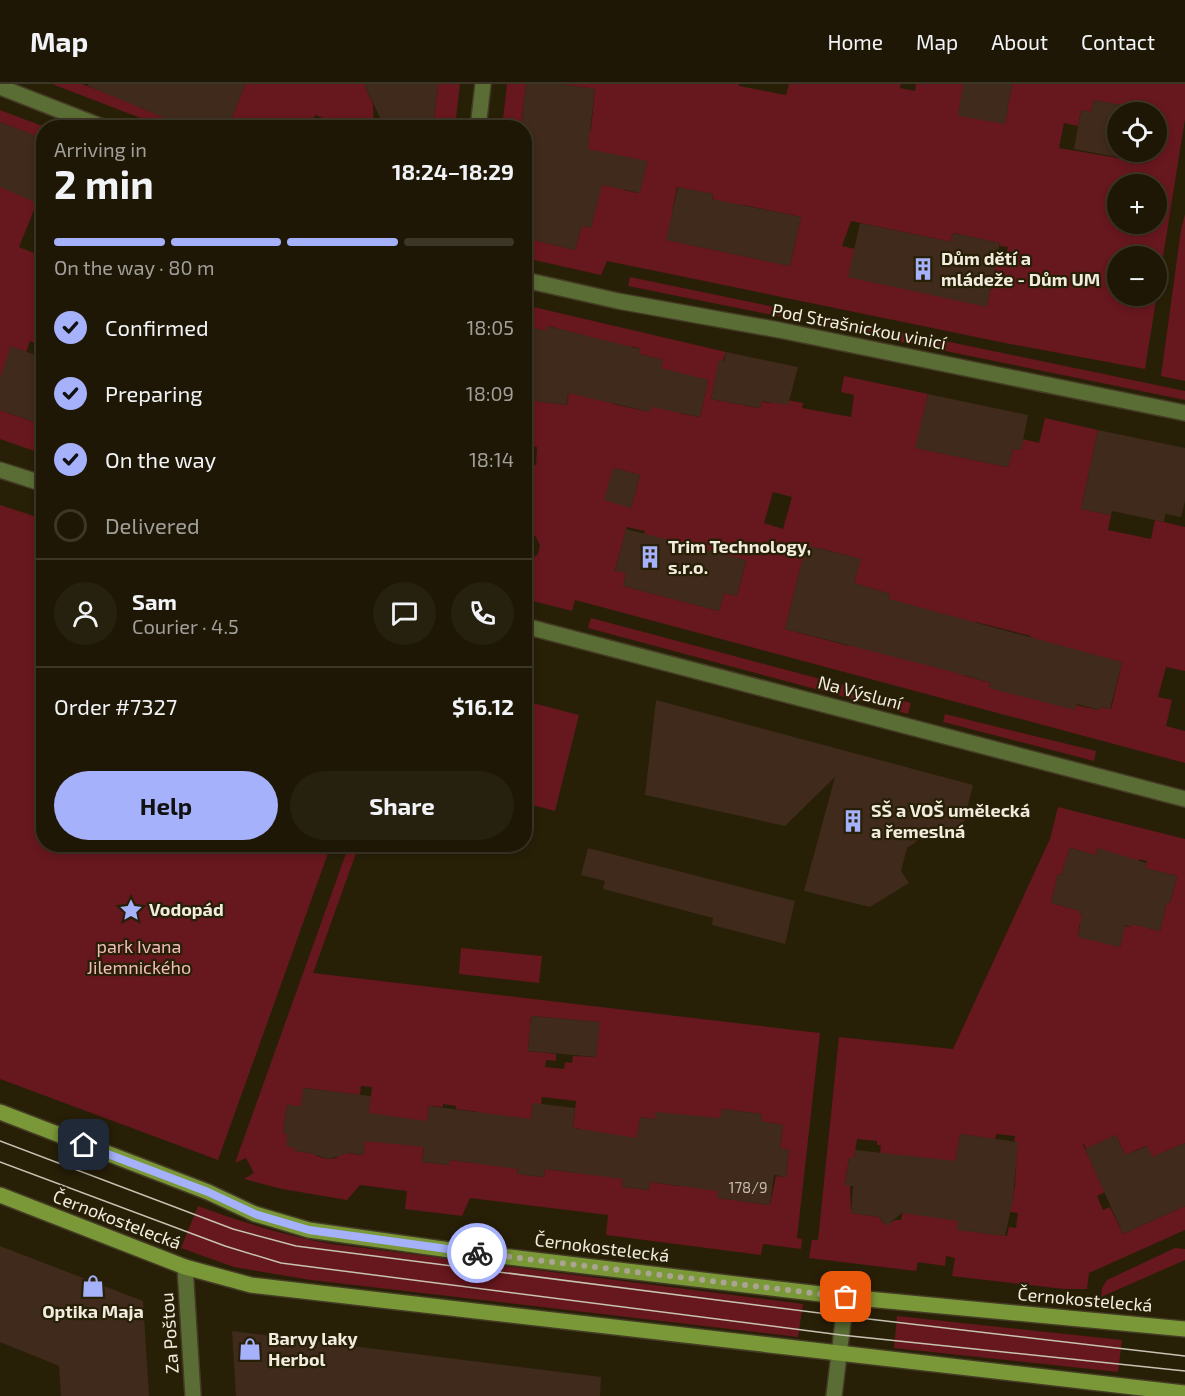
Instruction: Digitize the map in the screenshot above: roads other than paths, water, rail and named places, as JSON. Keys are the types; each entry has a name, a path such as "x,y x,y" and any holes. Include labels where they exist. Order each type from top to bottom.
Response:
{"main road":[{"name":"Černokostelecká","path":"0,1112 208,1192 255,1214 309,1230 462,1252 846,1297 1185,1329"},
{"name":"Černokostelecká","path":"0,1195 185,1267 251,1285 1185,1393"}],"street":[{"path":"479,120 483,84"},
{"path":"0,87 85,120"},
{"name":"Pod Strašnickou vinicí","path":"532,282 618,301 779,330 1185,413"},
{"path":"0,470 36,481"},
{"name":"Na Výsluní","path":"532,628 1185,799"},
{"name":"Za Poštou","path":"185,1267 193,1396"},
{"path":"834,1396 846,1297"}],"tram line":[{"path":"0,1141 233,1229 296,1246 843,1316 1185,1356"},
{"path":"0,1162 225,1246 281,1263 841,1335 1185,1371"}],"place":[{"name":"Dům dětí a mládeže - Dům UM","path":"923,269"},
{"name":"Trim Technology, s.r.o.","path":"650,557"},
{"name":"SŠ a VOŠ umělecká a řemeslná","path":"853,821"},
{"name":"Vodopád","path":"131,910"},
{"name":"Optika Maja","path":"93,1286"},
{"name":"Barvy laky Herbol","path":"250,1349"}],"park label":[{"name":"park Ivana Jilemnického","path":"139,957"}]}
